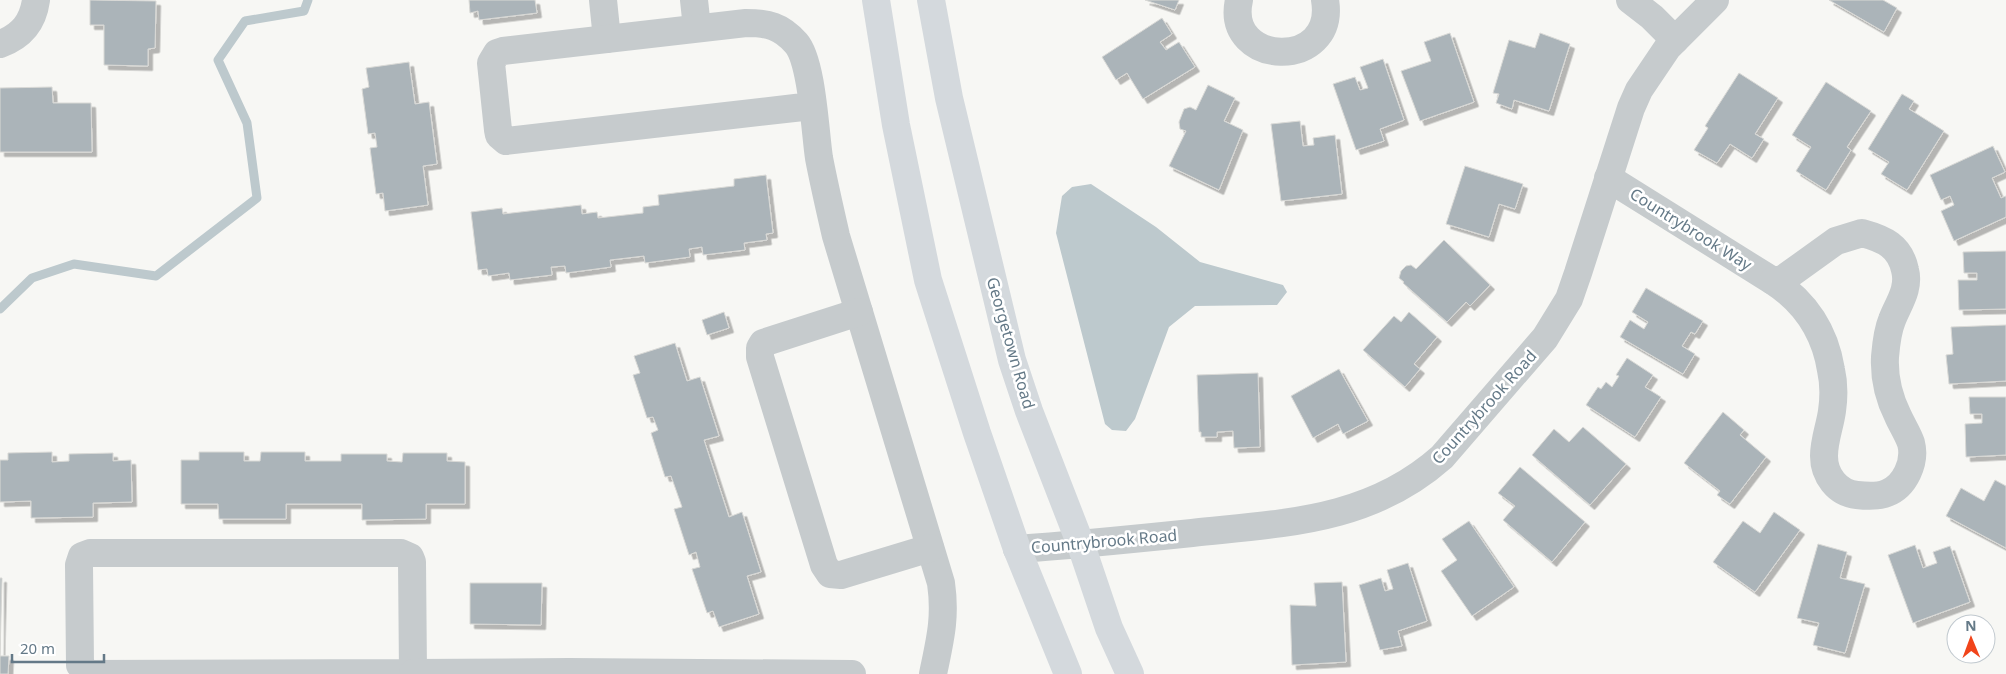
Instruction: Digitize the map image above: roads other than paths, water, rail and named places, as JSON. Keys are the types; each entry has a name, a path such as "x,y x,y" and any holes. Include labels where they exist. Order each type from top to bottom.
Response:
{"main road":[{"path":"876,0 896,125 928,280 977,433 1017,549 1068,674"},
{"name":"Georgetown Road","path":"931,0 949,98 1012,360 1029,411 1081,545 1109,628 1130,674"}],"street":[{"path":"0,44 26,28 35,9 36,0"},
{"path":"603,0 607,38"},
{"path":"694,0 697,28"},
{"path":"1239,0 1238,15 1243,30 1256,45 1275,53 1293,51 1311,42 1321,29 1330,2"},
{"path":"1630,0 1652,17 1675,40"},
{"name":"Countrybrook Road","path":"1017,549 1081,545 1292,522 1343,512 1383,498 1408,483 1442,458 1544,338 1560,315 1569,299 1578,273 1634,99 1655,64 1675,40 1715,0"},
{"path":"812,106 506,141 499,135 490,67 492,58 496,53 697,28 765,23 787,34 796,44 807,67 827,199 859,312 941,582 944,604 942,628 933,674"},
{"name":"Countrybrook Way","path":"1608,178 1773,281 1795,297 1803,306 1823,338 1832,371 1833,401 1824,456 1832,482 1847,494 1877,496 1888,493 1902,481 1909,470 1912,456 1911,444 1892,403 1885,368 1889,328 1905,291 1905,270 1898,254 1880,238 1862,233 1836,240 1783,278 1773,281"},
{"path":"859,312 763,343 760,348 760,357 824,565 830,574 841,574 930,548"},
{"path":"413,673 412,562 410,557 400,553 90,553 82,556 80,560 80,664 88,674 852,674"}],"waterway":[{"path":"0,309 32,278 74,264 156,276 257,198 247,123 218,60 245,21 304,11 308,0"}]}
